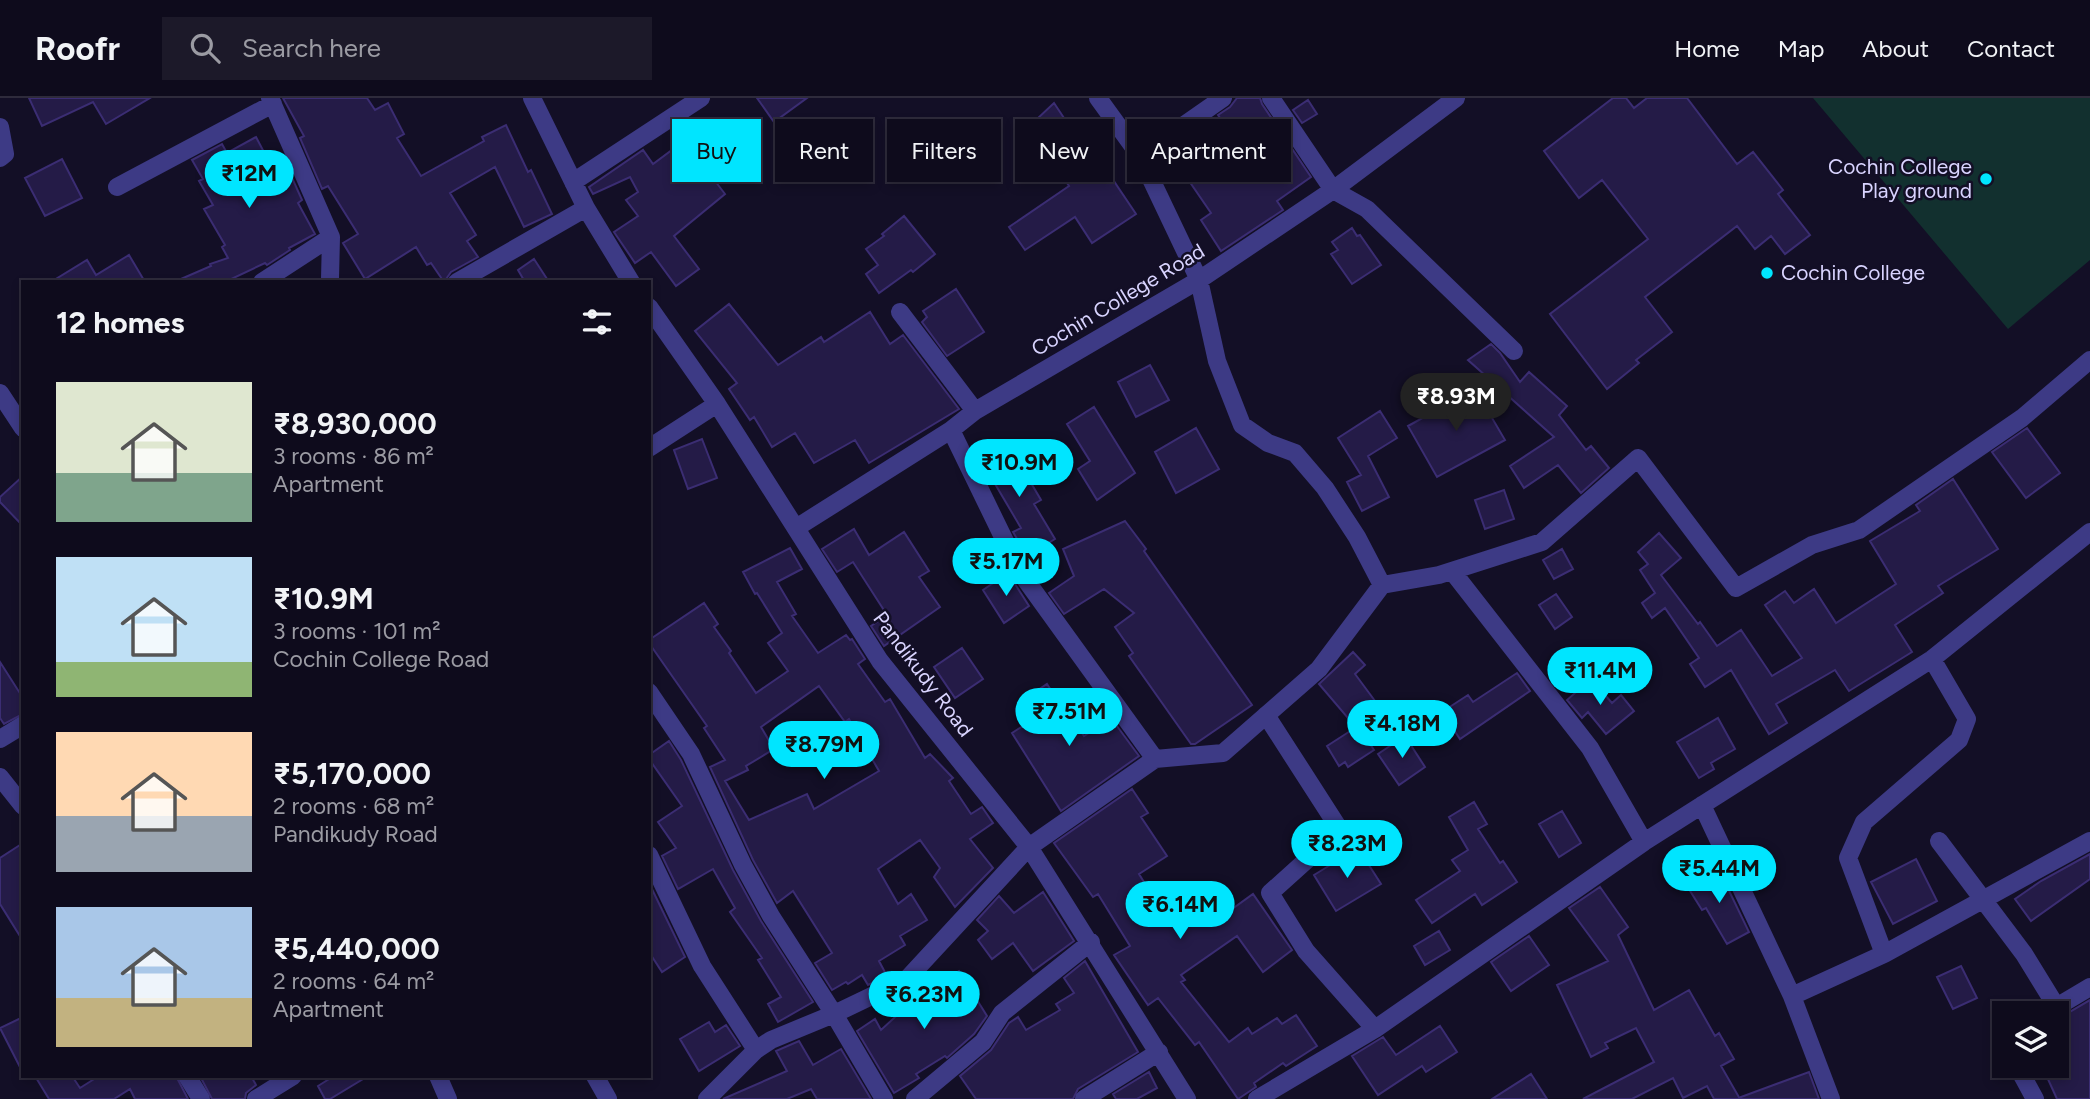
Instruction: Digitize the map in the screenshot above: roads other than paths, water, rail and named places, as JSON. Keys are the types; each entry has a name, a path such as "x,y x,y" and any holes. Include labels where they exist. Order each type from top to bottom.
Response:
{"street":[{"path":"532,98 586,208 630,280"},
{"path":"573,182 701,98"},
{"path":"1098,98 1127,138"},
{"path":"1193,119 1223,98"},
{"path":"1271,98 1332,190 1367,209 1514,351"},
{"name":"Cochin College Road","path":"796,528 951,430 975,411 1199,280 1332,190 1456,98"},
{"path":"117,187 271,101 331,237 330,280"},
{"path":"0,127 5,154 0,158"},
{"path":"1152,182 1199,280 1217,361 1242,425 1268,443 1295,453 1325,488 1357,537 1382,585"},
{"path":"460,280 586,208"},
{"path":"265,280 331,237"},
{"name":"Pandikudy Road","path":"651,310 717,404 880,661 1029,847 1159,1052 1182,1097"},
{"path":"900,312 975,411"},
{"path":"707,1099 756,1050 771,1040 907,979 1029,847 1155,759 1223,753 1319,669 1382,585 1452,571 1542,542 1638,458 1736,588 1812,545 1859,530 2022,418 2090,360"},
{"path":"0,393 21,425"},
{"path":"651,448 717,404"},
{"path":"951,430 1020,572 1155,759"},
{"path":"1257,1099 1375,1030 1644,842 1932,659 2090,532"},
{"path":"1452,571 1590,748 1644,842"},
{"path":"1884,954 1848,858 1864,822 1959,740 1967,719 1932,659"},
{"path":"651,695 691,754 743,865 771,916 834,1014 884,1099"},
{"path":"1266,715 1340,830 1270,893 1306,951 1375,1030"},
{"path":"0,739 21,726"},
{"path":"0,777 21,803"},
{"path":"1702,804 1792,996 1831,1099"},
{"path":"1939,841 2024,954 2048,1001"},
{"path":"1792,996 1884,954 2090,841"},
{"path":"651,859 702,966 756,1050"},
{"path":"915,1099 983,1042 1002,1013 1091,942"},
{"path":"2067,1001 2090,987"},
{"path":"1084,1099 1159,1052"},
{"path":"188,1078 201,1099"},
{"path":"256,1099 290,1078"},
{"path":"439,1078 448,1099"},
{"path":"596,1078 608,1099"},
{"path":"2024,1078 2035,1099"}],"place":[{"name":"Cochin College Play ground","path":"1986,179"},
{"name":"Cochin College","path":"1767,273"}]}
